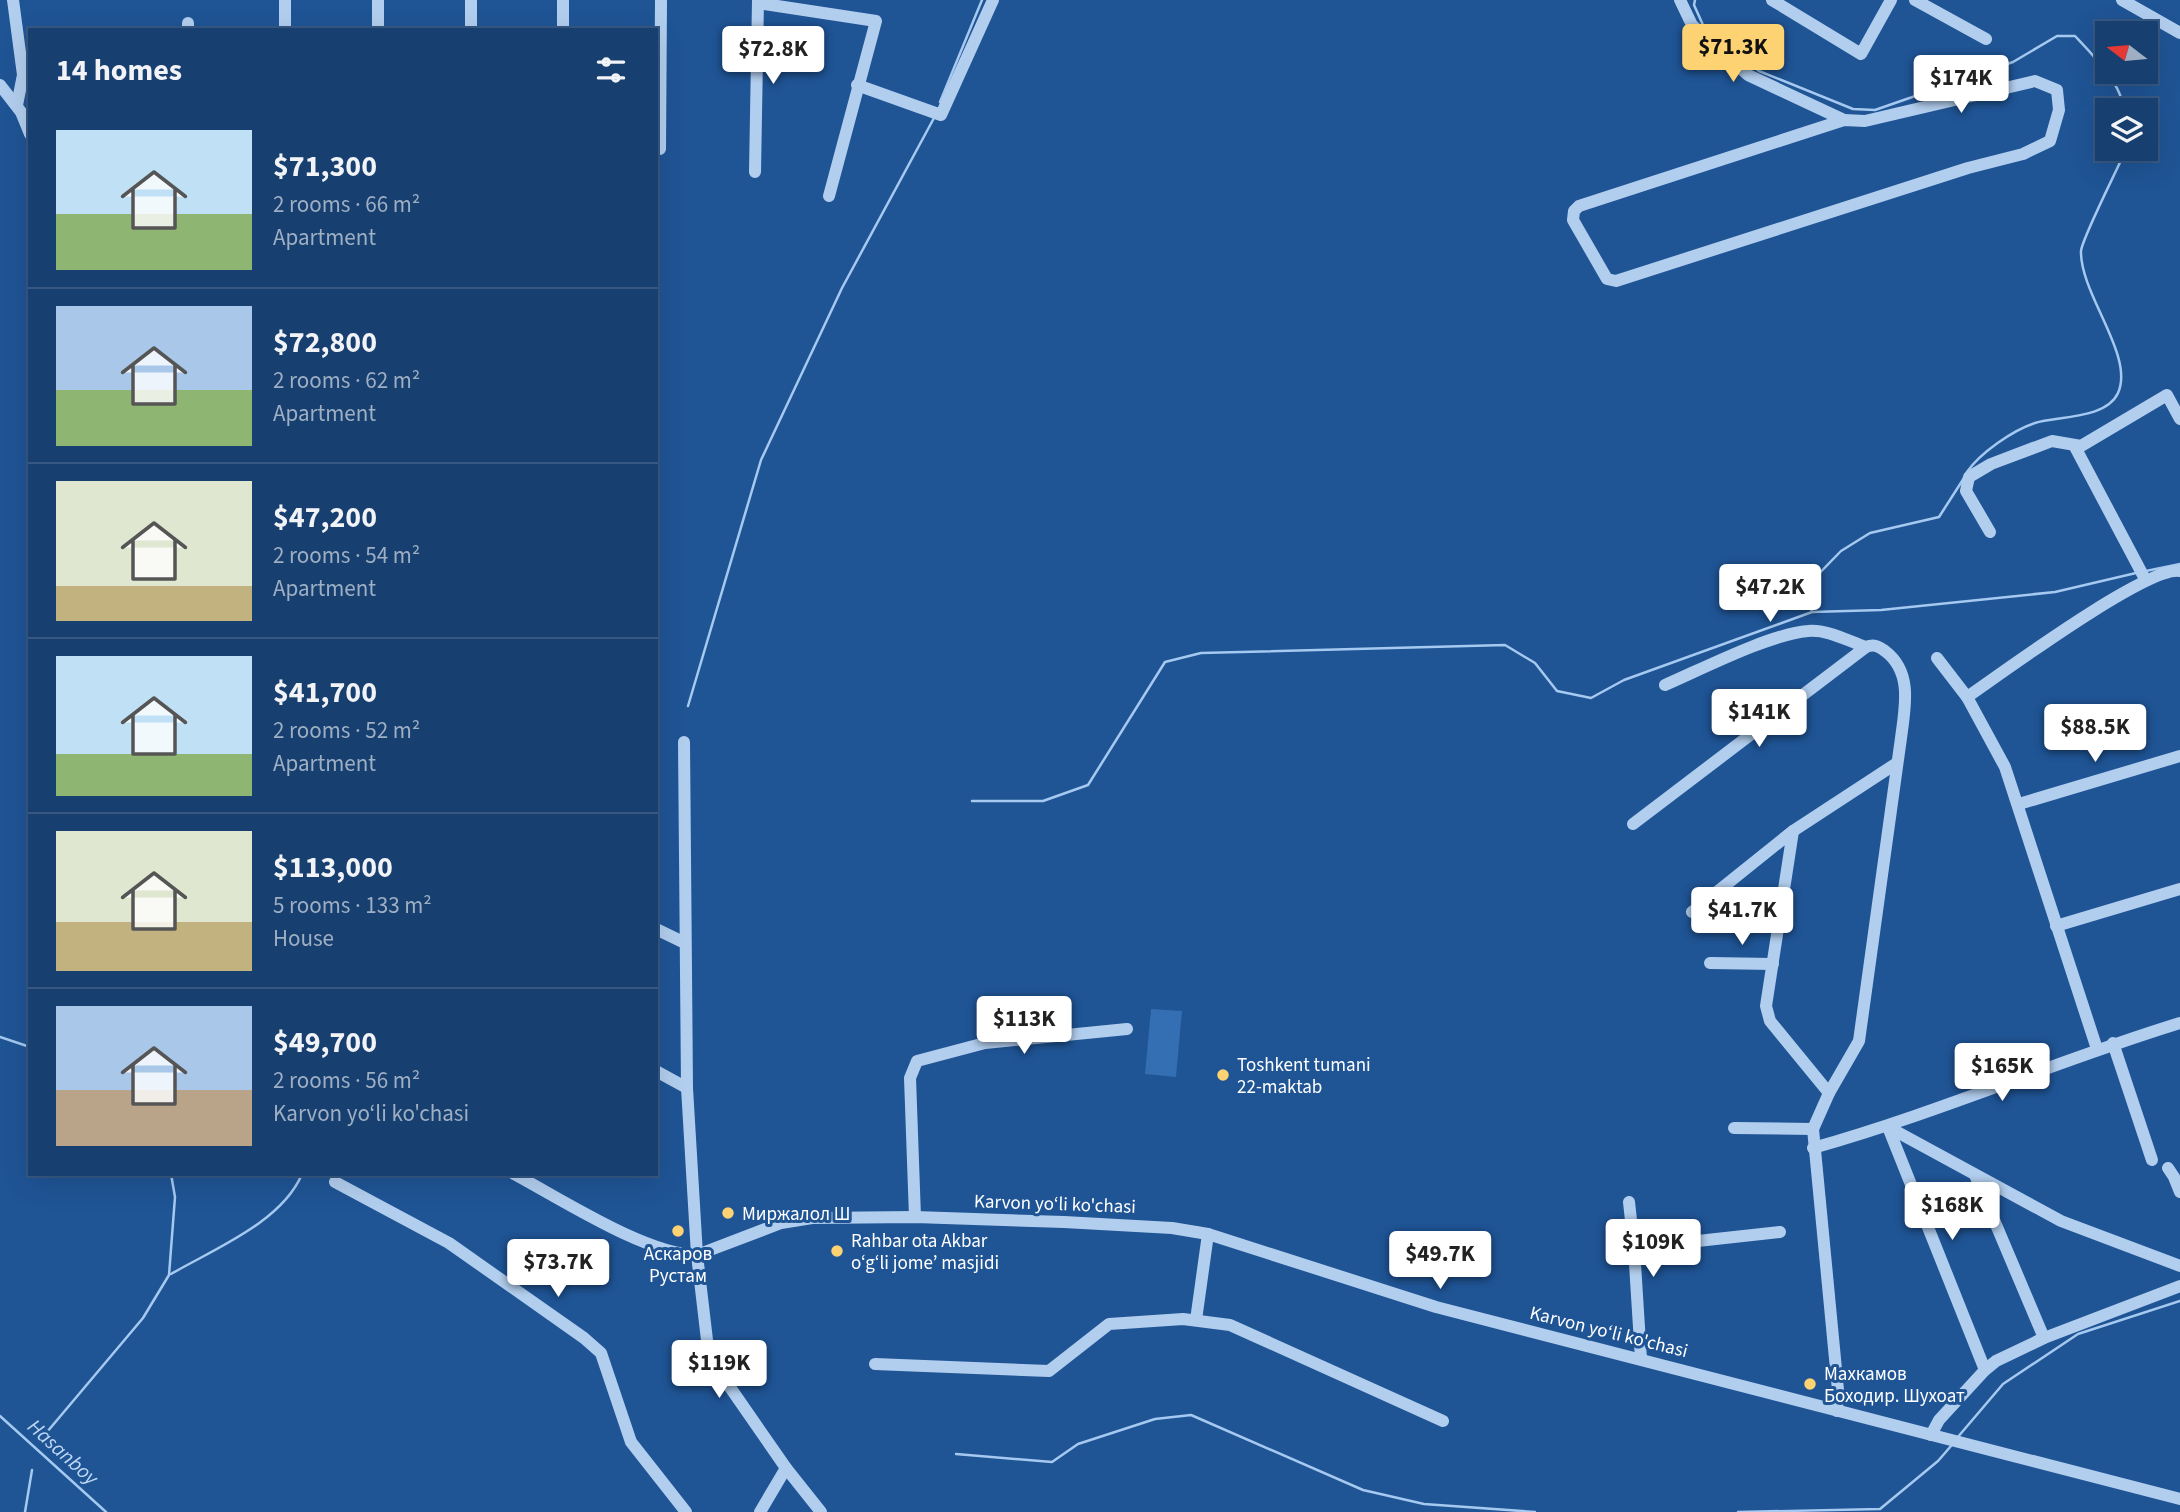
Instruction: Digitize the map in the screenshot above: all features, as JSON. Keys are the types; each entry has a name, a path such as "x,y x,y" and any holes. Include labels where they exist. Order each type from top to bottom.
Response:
{"street":[{"path":"13,0 23,75 17,105"},
{"path":"285,0 285,28"},
{"path":"378,28 379,0"},
{"path":"471,0 471,28"},
{"path":"563,0 563,28"},
{"path":"660,149 661,0"},
{"path":"857,85 941,115 993,0"},
{"path":"1680,0 1692,25 1748,75 1844,120 1866,121 2035,80 2057,90 2059,110 2050,141 2023,154 1968,168 1616,281 1607,279 1573,220 1574,211 1579,206 1844,120"},
{"path":"1772,0 1861,54 1891,0"},
{"path":"1915,0 1986,39"},
{"path":"2122,0 2180,33"},
{"path":"755,172 758,1 876,21 829,196"},
{"path":"0,85 17,105 28,130"},
{"path":"1990,531 1966,491 1969,477 1991,464 2052,441 2081,446 2167,395 2180,419"},
{"path":"2074,444 2145,579"},
{"path":"1967,697 2145,579 2172,569 2180,570"},
{"path":"1665,685 1763,643 1807,631 1819,631 1866,647"},
{"path":"1633,824 1866,647 1880,647 1896,659 1903,675 1906,696 1859,1041 1812,1129 1838,1390 1837,1410"},
{"path":"1937,658 1967,697 2005,767 2097,1049"},
{"path":"684,742 687,1088 697,1255 709,1357 786,1468 821,1512"},
{"path":"2019,804 2180,756"},
{"path":"1692,912 1793,831 1897,763"},
{"path":"1793,831 1766,1006 1770,1021 1829,1093"},
{"path":"2056,926 2180,889"},
{"path":"658,930 684,943"},
{"path":"1710,963 1773,964"},
{"path":"1813,1148 1888,1127 2113,1043 2180,1023"},
{"path":"915,1217 910,1078 917,1061 985,1043 1127,1029"},
{"path":"2113,1043 2152,1160"},
{"path":"658,1072 687,1088"},
{"path":"1888,1127 2061,1221 2180,1266"},
{"path":"1888,1127 1985,1370"},
{"path":"1734,1128 1812,1129"},
{"path":"2168,1168 2180,1192"},
{"path":"1975,1175 2044,1338"},
{"path":"518,1176 651,1246 673,1253 697,1255"},
{"path":"335,1182 449,1243 584,1338 601,1353 631,1442 686,1512"},
{"path":"1629,1202 1641,1359"},
{"name":"Karvon yo‘li ko'chasi","path":"697,1255 781,1223 812,1218 915,1217 1136,1225 1208,1234 1436,1307 2180,1499"},
{"path":"1634,1248 1780,1233"},
{"path":"1196,1320 1208,1234"},
{"path":"1931,1435 1939,1420 1985,1370 1997,1361 2044,1338 2180,1286"},
{"path":"875,1364 1049,1371 1109,1324 1196,1320 1230,1325 1443,1421"},
{"path":"760,1512 786,1468"}],"shaded area":[{"path":"1151,1009 1182,1011 1176,1077 1145,1074"}],"waterway":[{"path":"940,102 982,0"},
{"path":"1695,0 1694,5 1703,25 1759,71 1853,109 1875,110 2013,62 2057,36 2075,36 2112,81 2121,98"},
{"path":"688,706 761,460 842,288 934,118"},
{"path":"1967,472 1988,450 2017,431 2035,423 2093,412 2103,408 2118,393 2121,378 2119,361 2089,286 2081,251 2121,161"},
{"path":"1812,612 1805,588 1841,551 1870,533 1939,517 1964,478"},
{"path":"2146,571 2180,564"},
{"path":"972,801 1043,801 1088,785 1165,662 1201,653 1505,645 1535,663 1557,691 1591,698 1624,680 1812,612 1881,610 2055,592 2136,573"},
{"path":"0,1037 28,1046"},
{"path":"47,1432 143,1318 169,1275 175,1197 171,1176"},
{"path":"171,1274 263,1220 292,1191 301,1176"},
{"path":"1957,1438 2003,1384 2078,1334 2180,1301"},
{"path":"956,1454 1052,1462 1078,1444 1155,1419 1191,1415 1363,1490 1424,1504 1535,1512"},
{"name":"Hasanboy","path":"0,1416 106,1512"},
{"path":"1738,1512 1880,1509 1938,1461 1951,1446"},
{"path":"25,1512 32,1470"}],"place":[{"name":"Toshkent tumani 22-maktab","path":"1223,1075"},
{"name":"Миржалол Ш","path":"728,1213"},
{"name":"Аскаров Рустам","path":"678,1231"},
{"name":"Rahbar ota Akbar o‘g‘li jome’ masjidi","path":"837,1251"},
{"name":"Махкамов Боходир. Шухоат","path":"1810,1384"}]}
